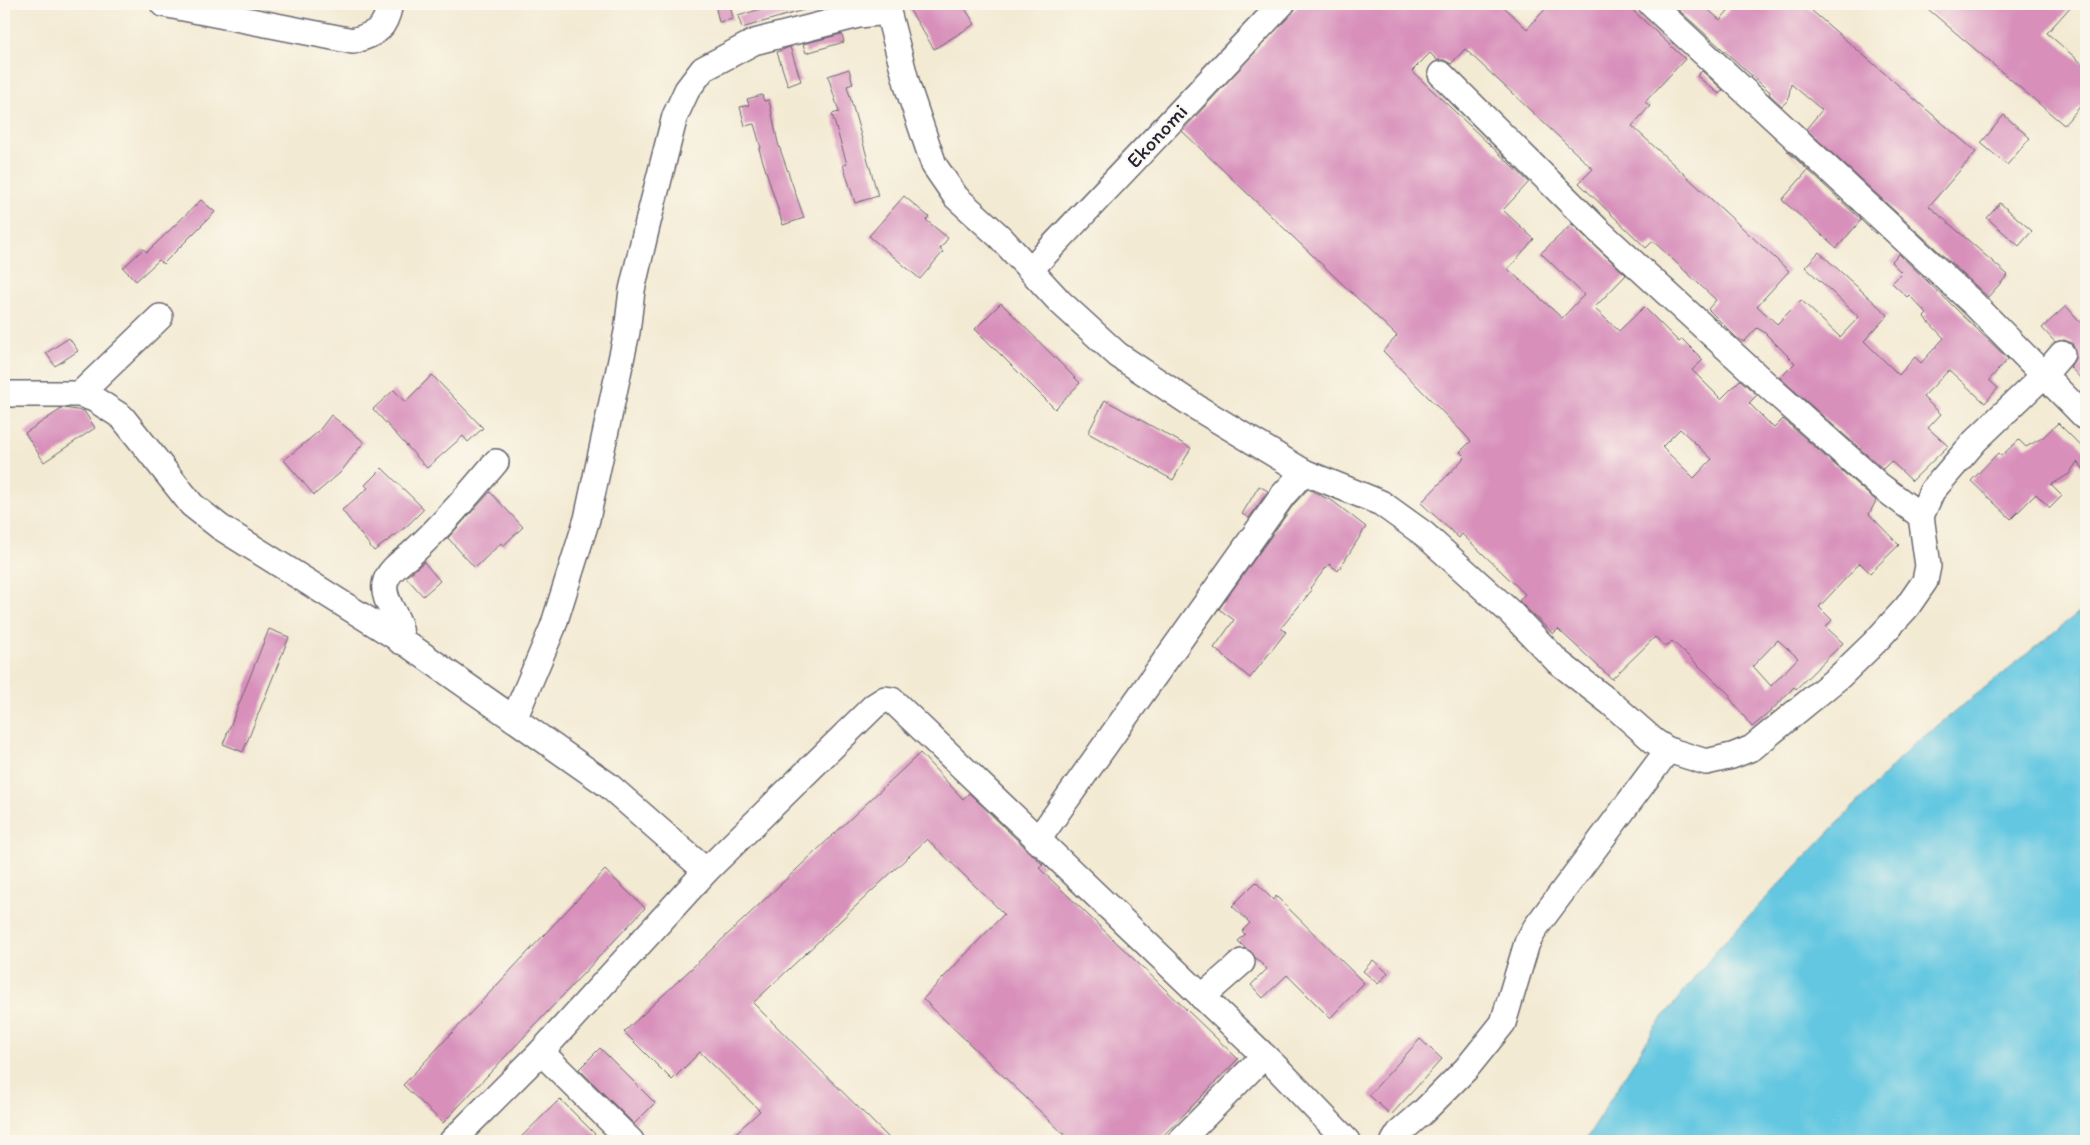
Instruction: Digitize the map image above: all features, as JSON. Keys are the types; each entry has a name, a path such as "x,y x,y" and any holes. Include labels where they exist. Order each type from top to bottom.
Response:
{"street":[{"path":"162,4 354,41 374,35 386,22 390,4"},
{"name":"Ekonomi","path":"1031,269 1282,4"},
{"path":"1651,4 1974,304 2086,418"},
{"path":"514,719 553,627 587,520 627,332 632,290 676,116 687,90 703,69 754,42 836,20 887,8 908,88 934,165 956,197 1000,236 1060,302 1118,355 1196,407 1304,472 1381,503 1424,534 1510,612 1558,662 1612,704 1654,742 1668,750 1706,762 1732,756 1752,748 1840,676 1907,608 1926,581 1928,566 1920,516 1932,491 1975,441 2043,376 2062,354"},
{"path":"1441,74 1612,243 1811,425 1878,484 1920,516"},
{"path":"80,394 160,317"},
{"path":"4,394 80,394 94,399 122,417 192,505 220,527 400,641 608,784 706,871"},
{"path":"400,641 401,624 384,593 385,581 394,569 423,543 496,462"},
{"path":"1037,841 1283,495 1304,472"},
{"path":"452,1141 541,1052 706,871 874,706 886,699 892,700 1037,841 1264,1056 1347,1141"},
{"path":"1394,1141 1399,1133 1466,1069 1503,1023 1527,944 1536,927 1668,750"},
{"path":"1202,997 1242,962"},
{"path":"541,1052 631,1141"},
{"path":"1180,1141 1264,1056"}],"water":[{"path":"2083,609 2086,611 2086,1141 1585,1141 1654,1029 1721,945 1911,747"}],"building":[{"path":"715,4 730,4 733,19 719,22"},
{"path":"777,4 813,4 814,7 742,28 738,16"},
{"path":"906,4 962,4 975,24 934,49"},
{"path":"1300,4 1501,4 1527,29 1550,4 1626,4 1685,59 1645,102 1650,106 1632,126 1789,271 1757,306 1777,324 1801,300 1840,337 1859,317 1805,267 1819,252 1888,315 1864,341 1899,375 1915,357 1921,363 1944,338 1924,317 1927,314 1909,295 1907,297 1892,283 1902,273 1891,262 1899,254 2008,359 1989,380 1998,388 1985,403 1949,370 1923,397 1941,414 1928,428 1948,446 1912,481 1891,461 1883,469 1780,378 1795,363 1764,332 1757,328 1744,342 1737,338 1708,309 1716,300 1653,241 1646,248 1579,183 1593,169 1465,49 1451,64 1444,60 1437,60 1430,53 1412,71 1529,182 1503,210 1534,239 1508,269 1562,318 1584,295 1541,253 1572,224 1626,275 1594,308 1619,331 1644,307 1679,342 1682,339 1703,360 1692,370 1721,399 1740,380 1757,395 1749,403 1774,428 1783,419 1876,501 1869,514 1899,545 1870,573 1860,563 1819,607 1832,620 1826,627 1843,643 1796,689 1794,687 1770,712 1752,727 1729,697 1731,696 1672,641 1666,647 1655,637 1612,679 1558,629 1553,634 1519,601 1525,594 1462,534 1459,538 1421,503 1465,457 1460,452 1471,441 1383,351 1397,336 1182,131","holes":["1680,429 1712,459 1694,478 1662,447","1778,640 1798,658 1771,686 1753,666"]},
{"path":"1672,4 1702,4 1720,20 1734,4 1804,4 1976,152 1929,206 2008,275 1988,297 1806,129 1822,110 1791,84 1788,100 1782,106 1769,94 1770,92"},
{"path":"1922,4 2073,4 2047,33 2086,67 2086,100 2064,125"},
{"path":"842,34 844,42 806,53 803,44"},
{"path":"790,47 801,81 788,86 777,52"},
{"path":"849,69 853,84 847,86 878,196 855,203 843,165 847,164 832,114 839,112 828,76"},
{"path":"1702,71 1723,90 1719,94 1697,76"},
{"path":"762,95 764,101 769,100 778,143 804,218 783,225 759,149 761,148 754,124 745,126 740,107 749,105 747,99"},
{"path":"2004,115 2030,138 2007,165 1981,143"},
{"path":"1788,151 1876,234 1861,220 1837,248 1782,200 1808,170"},
{"path":"904,196 929,217 926,220 948,238 940,249 943,252 920,279 869,236"},
{"path":"201,200 215,212 163,264 159,260 136,281 123,268 143,249 147,252"},
{"path":"2000,203 2032,231 2019,246 1987,218"},
{"path":"1001,303 1080,383 1055,409 975,329"},
{"path":"2066,306 2086,328 2086,384 2070,367 2076,356 2072,343 2064,340 2055,342 2042,328"},
{"path":"69,338 78,351 55,366 46,353"},
{"path":"432,375 483,428 468,442 463,436 427,468 373,409 394,390 405,402"},
{"path":"1105,400 1191,448 1173,480 1088,433"},
{"path":"63,408 84,411 95,428 44,462 25,433"},
{"path":"331,415 364,442 340,473 314,495 284,460 318,432"},
{"path":"2058,423 2086,451 2086,471 2077,462 2069,474 2051,485 2062,496 2050,508 2036,494 2011,519 1971,481 1998,453 2001,456 2019,440 2026,447 2042,438"},
{"path":"382,468 424,509 407,526 374,551 342,510 368,488 365,485"},
{"path":"1259,486 1268,491 1249,518 1242,514"},
{"path":"1308,489 1334,502 1366,527 1338,571 1329,564 1310,588 1312,590 1281,628 1286,632 1250,678 1214,648 1234,620 1219,609 1294,504"},
{"path":"490,492 523,527 503,546 501,543 475,568 448,538"},
{"path":"424,562 440,581 423,596 406,577"},
{"path":"269,629 289,637 243,752 223,744"},
{"path":"920,753 963,799 969,793 1043,865 1039,868 1238,1059 1158,1141 1071,1141 923,999 1004,914 927,839 753,1003 892,1141 727,1141 760,1111 700,1052 672,1080 624,1032"},
{"path":"605,870 645,908 443,1123 403,1085"},
{"path":"1256,882 1273,900 1276,896 1364,983 1330,1018 1287,975 1263,998 1251,985 1267,969 1238,941 1245,934 1242,931 1250,923 1232,906"},
{"path":"1373,960 1388,973 1378,984 1363,971"},
{"path":"1420,1039 1442,1059 1391,1115 1369,1095"},
{"path":"600,1048 655,1103 634,1124 579,1069"},
{"path":"560,1099 602,1141 517,1141"}]}
